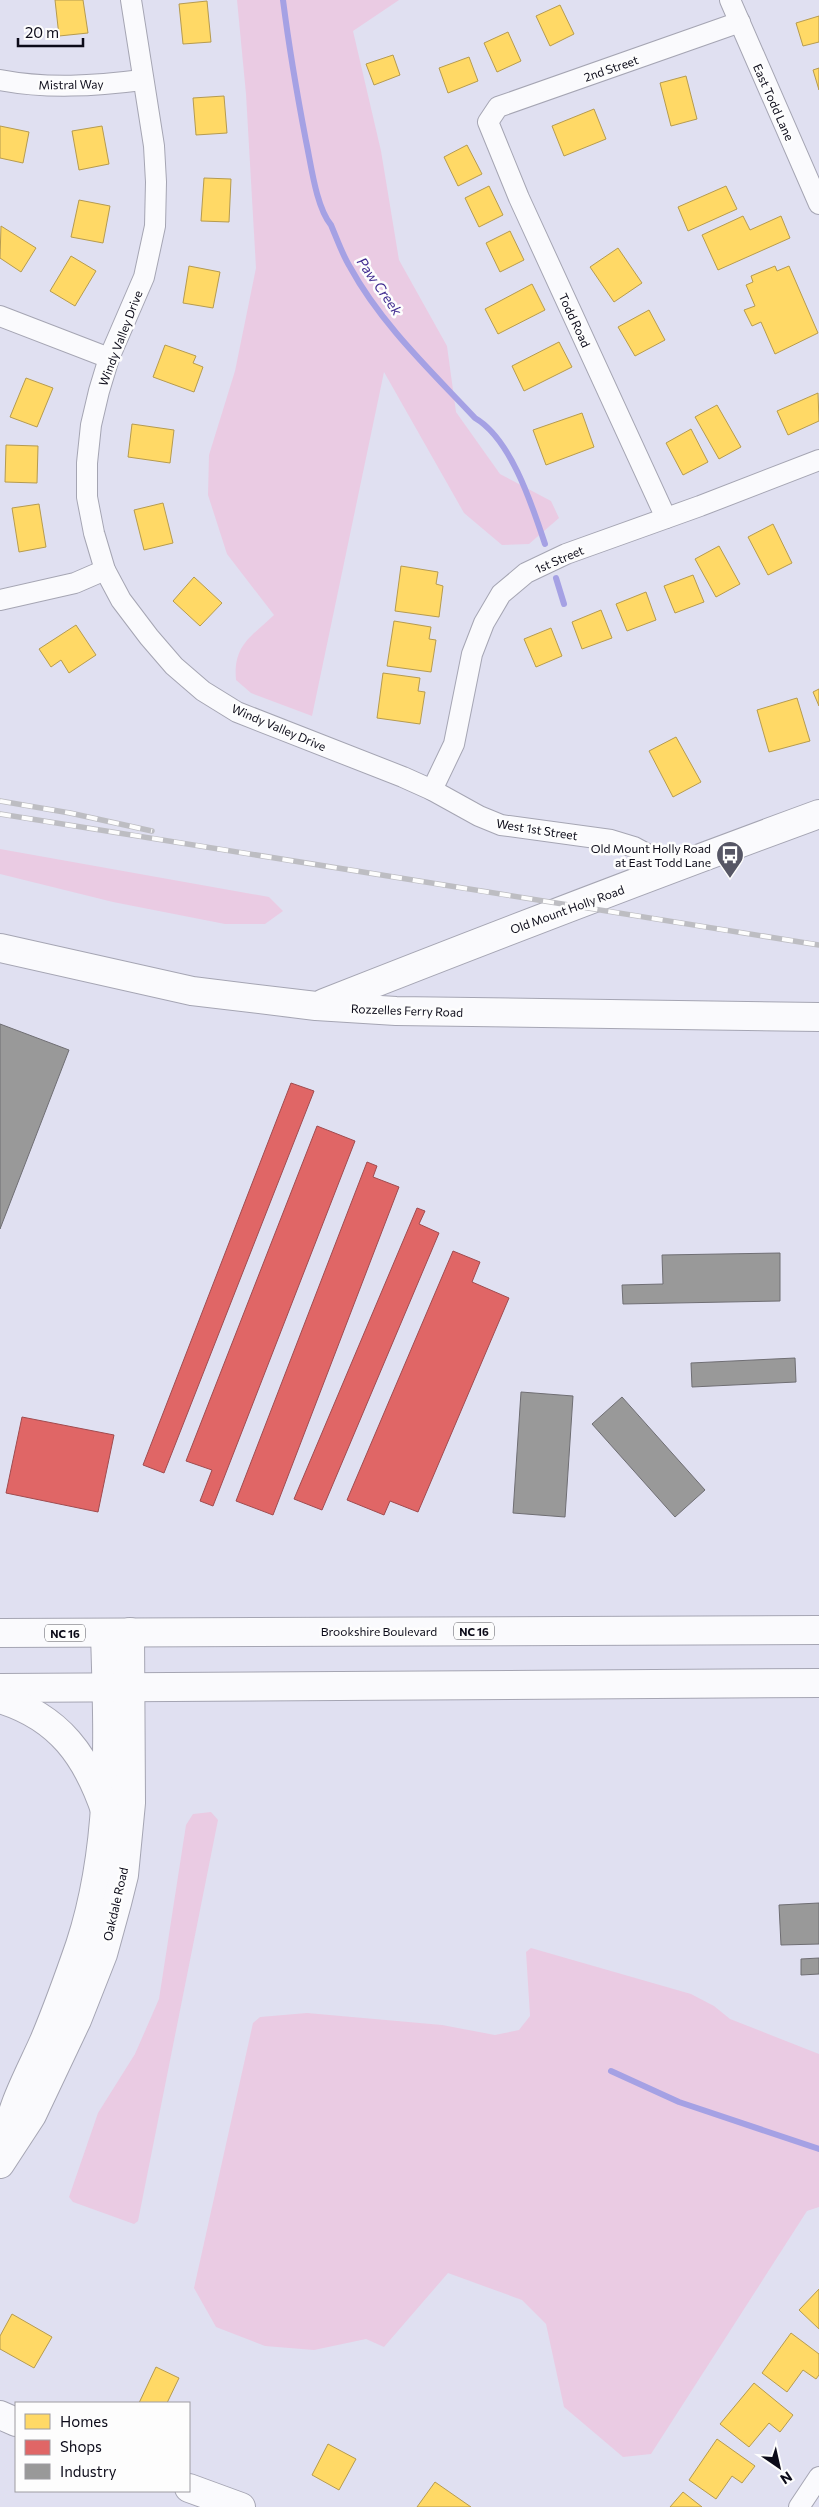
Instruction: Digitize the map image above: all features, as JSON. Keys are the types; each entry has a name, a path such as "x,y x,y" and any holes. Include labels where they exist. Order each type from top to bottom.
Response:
{"main road":[{"name":"Old Mount Holly Road","path":"316,1006 673,868 819,814"},
{"name":"Rozzelles Ferry Road","path":"0,948 192,991 316,1006 396,1012 819,1017"},
{"name":"Brookshire Boulevard","path":"0,1633 819,1630"},
{"name":"Oakdale Road","path":"2,2159 32,2115 77,2020 103,1954 118,1903 124,1874 131,1803 119,1688 117,1632"},
{"path":"0,1688 819,1683"},
{"name":"Oakdale Road","path":"2,2159 8,2124 14,2106 45,2039 80,1944 98,1874 119,1688"},
{"path":"0,1698 37,1714 62,1735 88,1770 106,1813"},
{"path":"0,2415 15,2422"},
{"path":"190,2488 241,2507"}],"street":[{"name":"Windy Valley Drive","path":"131,0 142,80 154,146 156,182 155,226 144,277 110,358 91,424 86,464 87,497 105,570 122,600 149,637 174,666 203,691 237,712 432,790"},
{"name":"East Todd Lane","path":"730,0 819,204"},
{"name":"2nd Street","path":"488,122 498,107 740,22"},
{"name":"Mistral Way","path":"0,80 22,84 66,86 142,80"},
{"name":"Todd Road","path":"488,122 519,198 666,518"},
{"path":"0,316 110,358"},
{"name":"1st Street","path":"432,790 454,744 472,654 484,623 501,594 526,573 545,563 819,460"},
{"path":"0,600 75,583 105,570"},
{"name":"West 1st Street","path":"432,790 479,816 501,825 611,840 634,847 673,868"},
{"path":"800,2507 819,2477"}],"shaded area":[{"path":"237,0 399,0 353,31 381,151 399,260 447,346 456,412 500,474 551,501 559,518 529,544 502,545 464,513 384,372 312,716 251,693 236,680 237,658 245,643 274,615 227,554 208,495 209,455 235,371 256,268 246,94"},
{"path":"0,849 269,897 283,911 265,924 225,924 113,902 0,874"},
{"path":"211,1812 218,1820 138,2221 134,2224 73,2202 69,2197 98,2113 135,2054 159,1999 186,1825 193,1814"},
{"path":"531,1948 691,1994 714,2006 730,2019 819,2054 819,2207 807,2211 651,2454 623,2457 564,2407 546,2324 522,2300 448,2273 384,2347 366,2339 314,2350 265,2346 216,2327 194,2288 253,2023 260,2017 307,2013 442,2025 495,2035 519,2030 530,2016 526,1952"}],"building: Homes":[{"path":"55,0 83,0 88,33 59,36"},
{"path":"207,1 211,42 183,44 179,4"},
{"path":"560,5 574,34 550,46 536,16"},
{"path":"819,16 819,42 803,46 796,23"},
{"path":"508,32 521,61 497,72 484,43"},
{"path":"393,55 400,75 374,85 366,64"},
{"path":"469,57 478,81 448,93 439,68"},
{"path":"819,68 819,90 813,70"},
{"path":"686,76 697,119 671,126 660,83"},
{"path":"224,96 227,133 196,135 193,98"},
{"path":"594,109 606,139 564,156 552,126"},
{"path":"0,126 29,132 23,163 0,158"},
{"path":"102,126 109,164 79,170 72,131"},
{"path":"467,145 482,174 458,186 444,157"},
{"path":"204,178 231,179 229,222 201,221"},
{"path":"489,186 503,215 479,227 465,198"},
{"path":"726,186 737,209 688,231 678,207"},
{"path":"79,200 110,206 103,243 71,237"},
{"path":"743,216 750,230 781,216 790,238 718,270 702,235"},
{"path":"1,226 36,248 21,272 0,258"},
{"path":"510,231 524,260 500,272 486,243"},
{"path":"618,248 642,283 614,302 590,267"},
{"path":"71,256 96,271 75,306 50,291"},
{"path":"189,266 220,272 213,308 183,303"},
{"path":"775,266 777,271 789,266 818,333 775,354 761,322 752,326 744,310 755,306 746,285 753,282 751,276"},
{"path":"532,284 545,310 498,334 485,309"},
{"path":"649,310 665,340 635,356 618,327"},
{"path":"559,342 572,367 524,391 512,366"},
{"path":"165,345 196,356 193,363 203,367 194,392 153,377"},
{"path":"26,378 53,388 37,427 10,417"},
{"path":"818,393 819,421 788,435 777,411"},
{"path":"717,405 741,447 719,459 695,417"},
{"path":"582,413 594,447 546,465 533,430"},
{"path":"132,424 174,430 170,463 128,457"},
{"path":"691,429 708,462 683,475 666,443"},
{"path":"6,445 38,446 37,483 5,482"},
{"path":"163,503 173,543 144,550 134,510"},
{"path":"39,504 46,547 19,552 12,508"},
{"path":"773,524 792,563 768,575 748,537"},
{"path":"719,546 740,584 716,597 695,559"},
{"path":"401,566 438,572 436,584 443,586 439,617 395,611"},
{"path":"693,575 704,602 675,613 664,586"},
{"path":"194,577 222,603 200,626 173,601"},
{"path":"646,592 656,620 627,631 616,604"},
{"path":"601,610 612,638 582,649 572,622"},
{"path":"394,621 431,627 429,639 436,640 431,672 387,666"},
{"path":"76,625 96,655 69,673 61,660 51,667 39,649"},
{"path":"551,628 562,656 536,667 524,639"},
{"path":"383,673 420,678 418,691 425,692 420,724 377,718"},
{"path":"819,689 819,706 813,692"},
{"path":"797,698 810,741 769,752 757,710"},
{"path":"676,737 701,782 673,797 649,751"},
{"path":"819,2289 819,2329 799,2310"},
{"path":"12,2314 52,2337 34,2368 0,2349 0,2336"},
{"path":"791,2333 819,2354 819,2375 816,2379 803,2370 787,2392 762,2373"},
{"path":"156,2367 179,2378 167,2402 139,2402"},
{"path":"754,2383 793,2415 780,2432 769,2423 749,2447 720,2424"},
{"path":"717,2439 755,2466 742,2483 732,2476 716,2499 689,2480"},
{"path":"328,2444 356,2459 339,2490 312,2475"},
{"path":"435,2482 471,2507 417,2507"},
{"path":"683,2492 702,2507 670,2507"}],"building: Shops":[{"path":"291,1083 314,1091 164,1473 143,1465"},
{"path":"317,1126 355,1141 213,1506 200,1501 212,1470 186,1461"},
{"path":"367,1162 377,1166 373,1177 399,1187 273,1515 236,1501"},
{"path":"417,1208 425,1211 419,1224 439,1233 322,1510 294,1499"},
{"path":"453,1251 480,1262 472,1282 509,1298 418,1512 390,1501 384,1515 347,1500"},
{"path":"22,1417 114,1435 98,1512 6,1493"}],"building: Industry":[{"path":"0,1024 69,1050 0,1229"},
{"path":"780,1253 780,1301 623,1304 622,1285 663,1284 662,1255"},
{"path":"795,1358 796,1382 692,1387 691,1363"},
{"path":"521,1392 573,1396 565,1517 513,1513"},
{"path":"622,1397 705,1490 675,1517 592,1424"},
{"path":"819,1903 819,1944 781,1945 779,1905"},
{"path":"819,1958 819,1974 801,1975 801,1959"}],"waterway":[{"name":"Paw Creek","path":"283,0 296,88 315,185 321,208 331,225 344,257 376,308 408,346 441,383 499,441 519,474 545,544"},
{"name":"Paw Creek","path":"556,578 564,604"},
{"path":"611,2071 679,2102 819,2149"}],"railway":[{"path":"0,801 70,813 152,831"},
{"path":"0,814 819,945"}],"place":[{"name":"Old Mount Holly Road at East Todd Lane","path":"730,879"}]}
